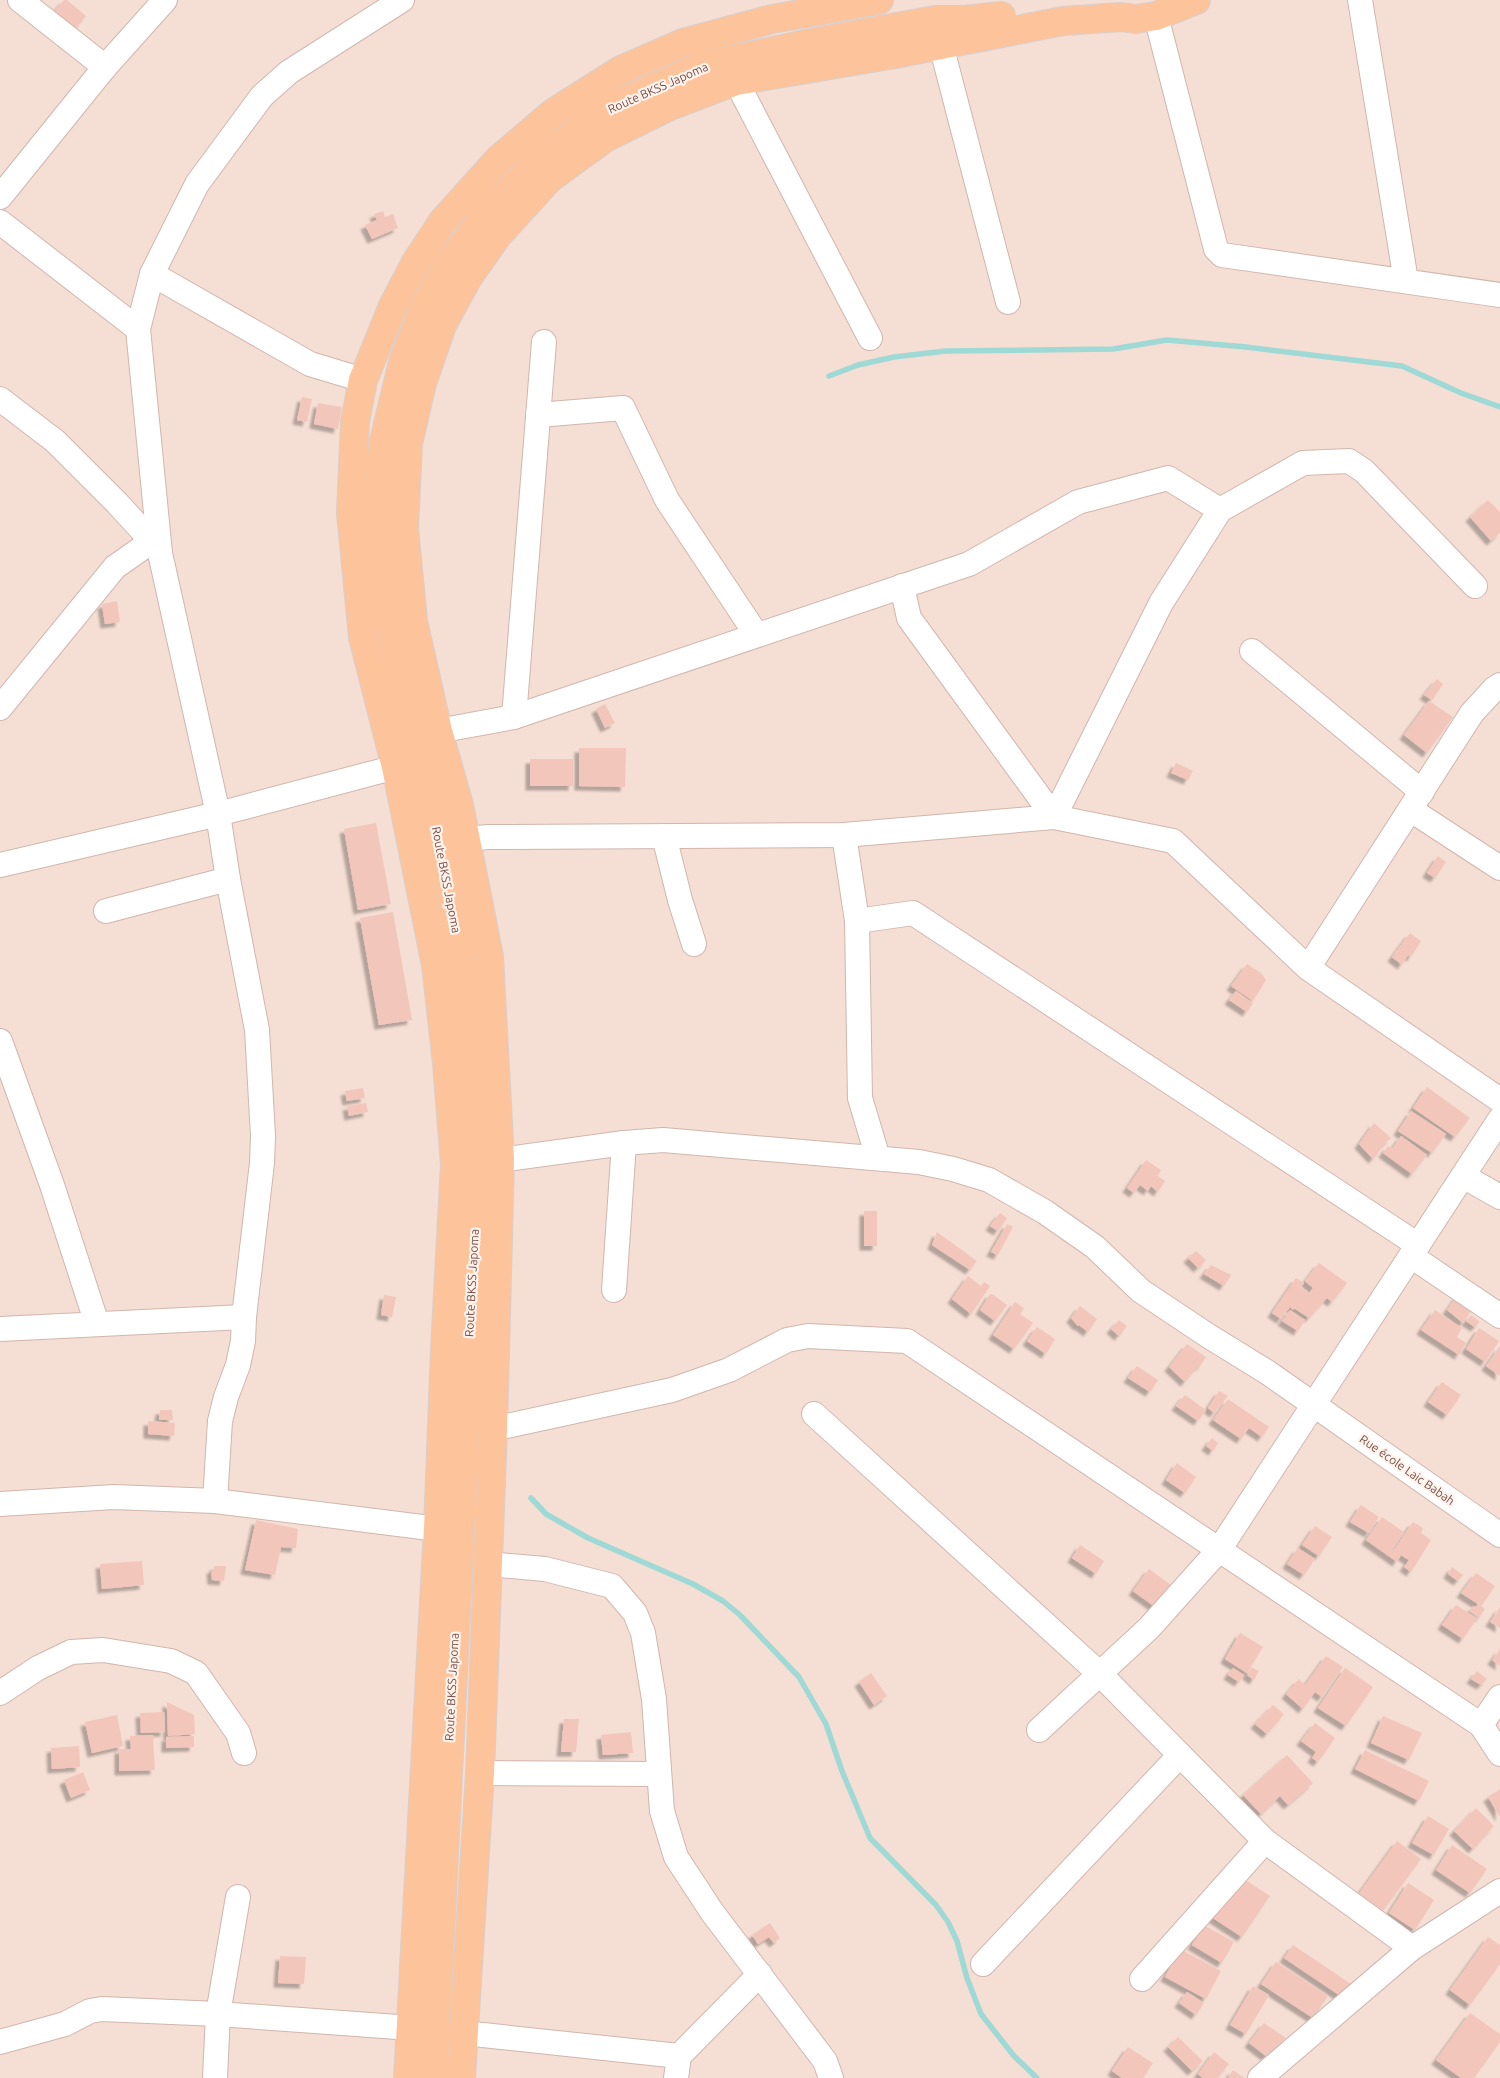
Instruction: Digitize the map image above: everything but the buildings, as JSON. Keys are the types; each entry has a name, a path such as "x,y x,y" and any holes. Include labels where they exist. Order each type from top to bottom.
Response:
{"main road":[{"path":"408,2078 438,1529 455,1164 447,1063 436,965 396,767 363,637 351,513 355,422 363,380 393,306 416,262 443,221 498,160 553,113 621,70 683,43 772,19 879,0"},
{"path":"938,32 962,5 992,0"},
{"path":"461,2078 480,1773 493,1429 500,1160 489,957 459,805 438,731 413,621 404,528 408,443 422,383 442,325 467,279 497,236 549,179 605,138 670,106 736,81 938,32 1064,21 1113,8 1136,19 1177,6"},
{"name":"Route BKSS Japoma","path":"433,2078 478,1168 476,1085 468,1002 452,901 386,613 377,523 383,445 403,362 423,310 446,267 488,211 533,167 608,108 702,66 815,42 938,32"}],"street":[{"path":"20,0 105,67"},
{"path":"2,192 105,67 165,0"},
{"path":"215,1501 220,1421 226,1397 238,1365 243,1341 264,1136 257,1030 228,879 218,814 156,547 138,329 152,274 197,184 262,96 289,72 402,0"},
{"path":"1360,0 1406,281"},
{"path":"1177,6 1216,249 1222,256 1500,295"},
{"path":"938,32 1008,302"},
{"path":"736,81 870,338"},
{"path":"0,222 138,329"},
{"path":"152,274 310,364 363,380"},
{"path":"514,717 544,342"},
{"path":"0,399 55,441 156,547"},
{"path":"538,415 623,408 667,500 756,634"},
{"path":"1054,818 1161,603 1220,510 1304,463 1349,461 1364,470 1475,586"},
{"path":"438,731 514,717 756,634 969,564 1078,502 1168,478 1220,510"},
{"path":"0,708 115,567 156,547"},
{"path":"902,586 909,618 1054,818"},
{"path":"1252,651 1416,801 1500,868"},
{"path":"1308,968 1472,713 1500,685"},
{"path":"0,865 218,814 396,767"},
{"path":"466,839 488,837 844,834 1054,818 1173,841 1308,968 1500,1100"},
{"path":"844,834 857,921 860,1098 878,1158"},
{"path":"664,836 677,891 694,944"},
{"path":"106,911 228,879"},
{"path":"857,921 913,913 1414,1250 1500,1316"},
{"path":"0,1040 52,1185 96,1324"},
{"path":"1039,1730 1149,1628 1220,1550 1500,1119"},
{"name":"Rue école Laic Babah","path":"500,1160 624,1143 663,1140 919,1162 953,1169 989,1180 1044,1212 1095,1247 1141,1291 1314,1404 1500,1535"},
{"path":"614,1290 624,1143"},
{"path":"1463,1176 1500,1197"},
{"path":"0,1328 244,1317"},
{"path":"493,1429 672,1390 729,1370 787,1340 808,1336 908,1341 1481,1725 1500,1754"},
{"path":"814,1414 1100,1674 1265,1840 1412,1948"},
{"path":"0,1504 114,1498 215,1501 438,1529"},
{"path":"488,1564 545,1569 612,1586 635,1613 643,1633 654,1699 662,1811 676,1857 712,1912 825,2061 831,2078"},
{"path":"0,1693 38,1668 71,1652 103,1650 171,1660 196,1673 238,1733 244,1753"},
{"path":"1481,1725 1500,1697"},
{"path":"983,1964 1180,1755"},
{"path":"480,1773 659,1774"},
{"path":"1142,1979 1265,1840"},
{"path":"1260,2078 1412,1948 1500,1891"},
{"path":"215,2078 218,2014 238,1897"},
{"path":"464,2033 677,2067 760,1974"},
{"path":"0,2042 65,2024 90,2011 102,2009 218,2014 411,2028"}],"shaded area":[{"path":"0,0 1500,0 1500,2078 0,2078"}],"waterway":[{"path":"829,376 858,365 894,357 946,351 1113,349 1167,340 1246,347 1402,366 1461,393 1500,407"},
{"path":"531,1498 546,1514 588,1538 693,1584 723,1601 740,1615 799,1677 826,1724 842,1771 870,1838 936,1905 948,1922 957,1941 967,1978 981,2014 1014,2056 1037,2078"}]}
